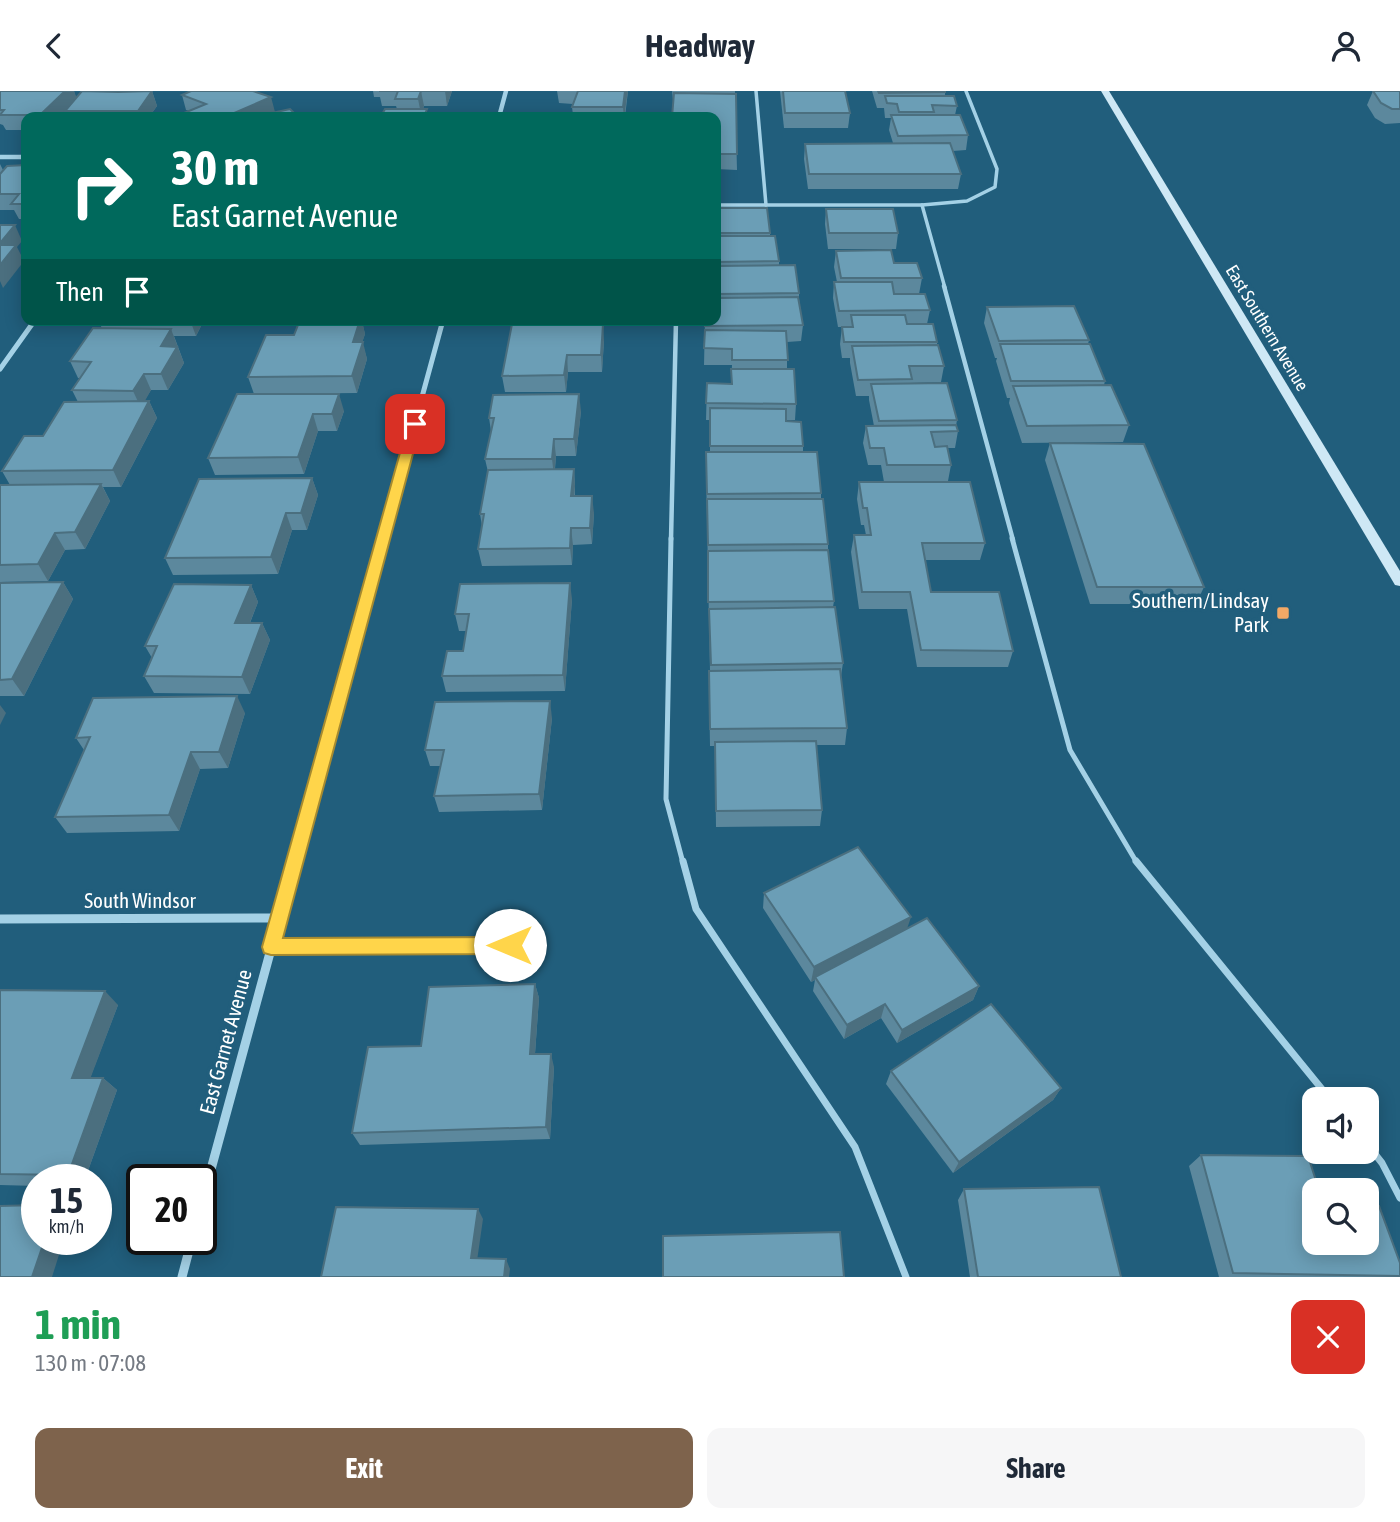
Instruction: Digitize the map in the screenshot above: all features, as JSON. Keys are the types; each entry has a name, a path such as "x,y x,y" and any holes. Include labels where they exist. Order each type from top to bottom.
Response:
{"main road":[{"name":"East Southern Avenue","path":"1105,91 1400,582"}],"street":[{"path":"500,112 506,91"},
{"path":"0,157 21,157"},
{"path":"0,369 31,326"},
{"name":"East Garnet Avenue","path":"212,1164 441,326"},
{"name":"South Windsor","path":"0,919 279,918"},
{"path":"182,1277 188,1255"}],"lane":[{"path":"756,91 766,205"},
{"path":"721,205 922,205 967,201 995,187 998,169 966,91"},
{"path":"922,205 1070,750 1140,868 1320,1087"},
{"path":"676,326 666,799 696,909 855,1147 906,1277"},
{"path":"271,947 510,945"},
{"path":"1379,1159 1400,1198"}],"building":[{"path":"0,91 65,91 43,112 0,115 4,110 0,110"},
{"path":"82,91 152,91 138,111 65,111"},
{"path":"191,91 253,91 271,97 236,112 186,112 206,104 182,95"},
{"path":"398,91 421,91 418,99 395,99"},
{"path":"578,91 625,91 623,107 572,107"},
{"path":"783,91 845,91 850,113 785,113"},
{"path":"878,91 945,91 945,92 879,93"},
{"path":"1373,91 1400,91 1400,109 1392,109 1381,103"},
{"path":"674,93 736,94 737,154 721,154 721,112 672,112"},
{"path":"885,96 954,96 957,106 932,105 934,112 899,112 897,104 887,103"},
{"path":"385,109 427,109 426,112 383,112"},
{"path":"891,115 960,115 968,135 898,136"},
{"path":"950,143 961,174 809,174 805,144"},
{"path":"21,165 21,204 11,204 19,194 0,194 0,174 7,166"},
{"path":"721,208 767,208 770,233 721,233"},
{"path":"826,209 893,209 898,233 829,233"},
{"path":"0,225 15,225 0,243"},
{"path":"721,236 775,236 779,261 721,262"},
{"path":"0,245 16,245 0,265"},
{"path":"891,250 894,263 917,263 922,278 841,278 836,251"},
{"path":"795,265 799,293 721,294 721,266"},
{"path":"834,282 892,282 894,294 925,294 930,310 839,311"},
{"path":"798,297 803,325 721,326 721,298"},
{"path":"1074,306 1089,340 999,341 987,307"},
{"path":"851,315 905,315 907,324 933,324 937,342 844,342 842,327 853,327"},
{"path":"298,326 358,326 353,342 363,342 352,376 248,377 266,335 294,335"},
{"path":"512,326 603,326 601,355 567,355 564,375 502,376"},
{"path":"93,328 171,329 161,346 177,347 161,374 144,374 133,391 72,390 91,362 70,361"},
{"path":"705,330 786,331 788,360 732,360 732,349 704,348"},
{"path":"1000,344 1090,344 1105,381 1011,381"},
{"path":"938,345 944,366 909,366 912,379 858,380 852,346"},
{"path":"731,369 794,369 796,404 706,403 707,383 732,384"},
{"path":"947,383 957,420 879,421 871,384"},
{"path":"1111,385 1129,425 1027,426 1013,386"},
{"path":"237,394 339,394 332,414 313,414 298,457 208,458"},
{"path":"579,394 574,439 554,439 552,459 485,459 494,418 489,418 493,395"},
{"path":"149,401 113,470 2,471 24,436 43,436 64,402"},
{"path":"710,408 786,409 786,421 801,422 803,446 710,446"},
{"path":"956,425 958,431 931,432 935,447 947,446 951,465 887,465 884,448 870,448 866,426"},
{"path":"1050,443 1144,444 1204,587 1097,587"},
{"path":"706,452 817,452 821,493 707,494"},
{"path":"574,469 571,496 592,496 590,528 571,528 570,548 478,549 484,514 480,514 488,470"},
{"path":"312,478 301,513 286,513 271,557 165,558 199,479"},
{"path":"859,482 970,482 985,543 922,543 931,592 999,592 1013,651 921,650 910,592 862,592 854,535 871,535"},
{"path":"101,484 75,532 55,533 38,564 0,565 0,485"},
{"path":"707,499 823,499 828,544 708,545"},
{"path":"828,550 834,601 708,602 708,551"},
{"path":"63,582 12,679 0,680 0,583"},
{"path":"570,583 563,675 442,676 447,651 463,651 469,614 455,614 460,584"},
{"path":"174,584 251,585 235,623 262,623 242,677 144,676 157,646 145,646"},
{"path":"835,607 843,663 711,665 709,609"},
{"path":"840,669 847,728 710,729 709,671"},
{"path":"237,696 219,752 191,752 169,815 55,817 90,737 76,738 93,698"},
{"path":"550,701 539,794 434,796 444,750 425,750 435,702"},
{"path":"816,741 822,810 716,811 715,742"},
{"path":"858,847 911,917 814,967 764,893"},
{"path":"927,918 979,986 902,1030 885,1004 847,1025 815,977"},
{"path":"535,984 530,1054 551,1054 546,1127 352,1133 368,1047 421,1046 429,987"},
{"path":"0,990 105,991 72,1078 103,1078 72,1164 21,1164 21,1174 0,1174"},
{"path":"991,1004 1061,1088 959,1162 891,1071"},
{"path":"1201,1155 1302,1156 1302,1164 1311,1164 1315,1178 1302,1178 1302,1255 1379,1255 1379,1206 1400,1263 1400,1276 1233,1273"},
{"path":"1099,1187 1121,1277 978,1277 964,1189"},
{"path":"21,1205 21,1255 40,1255 32,1277 0,1277 0,1206"},
{"path":"336,1207 478,1209 471,1258 506,1259 504,1277 321,1277"},
{"path":"840,1232 844,1277 663,1277 663,1236"}],"place":[{"name":"Southern/Lindsay Park","path":"1283,613"}],"route":[{"path":"415,424 271,947 510,945"}]}
